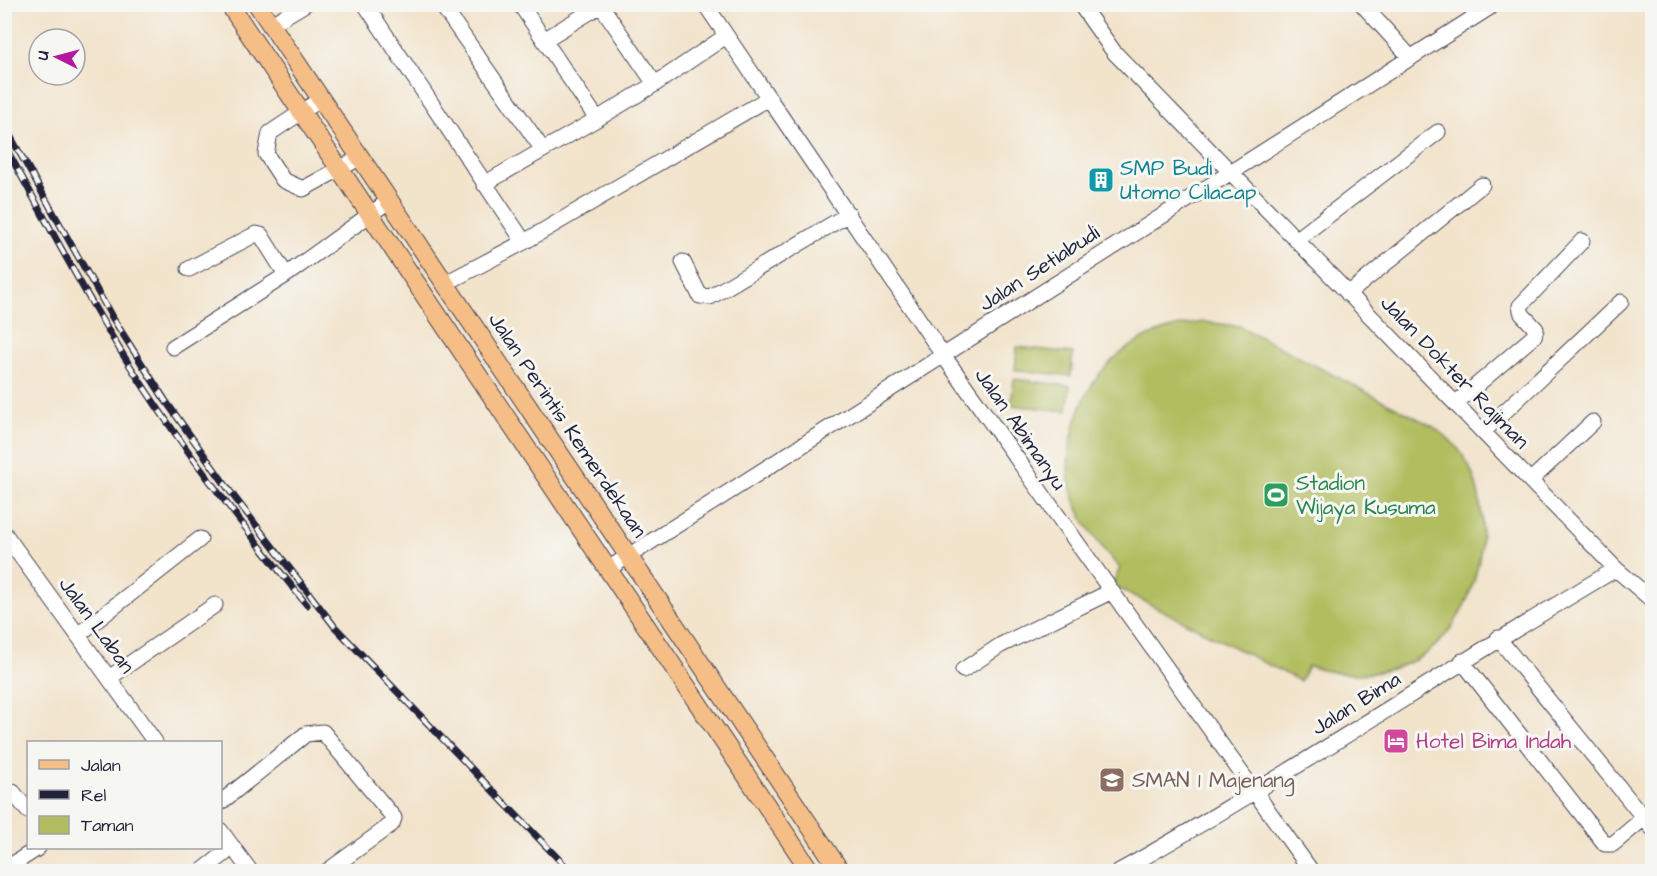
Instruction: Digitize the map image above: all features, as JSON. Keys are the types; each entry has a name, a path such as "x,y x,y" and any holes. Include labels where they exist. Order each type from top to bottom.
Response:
{"main road":[{"path":"229,4 811,872"},
{"name":"Jalan Perintis Kemerdekaan","path":"257,4 841,872"}],"street":[{"path":"270,25 305,4"},
{"path":"365,4 524,242"},
{"path":"441,4 543,150"},
{"path":"520,4 597,119"},
{"name":"Jalan Abimanyu","path":"705,4 943,355 1312,872"},
{"name":"Jalan Dokter Rajiman","path":"1080,4 1114,52 1229,172 1484,431 1616,569 1653,600"},
{"path":"1362,4 1411,58"},
{"name":"Jalan Setiabudi","path":"608,569 1495,4"},
{"path":"544,40 600,5 655,84"},
{"path":"484,184 655,84 726,36"},
{"path":"446,283 524,242 769,98"},
{"path":"321,99 270,134 266,154 283,180 303,189 361,157"},
{"path":"1296,240 1438,132"},
{"path":"1348,294 1482,185"},
{"path":"173,347 286,275 390,200"},
{"path":"683,262 700,296 710,297 849,214"},
{"path":"189,269 256,234 261,236 286,275"},
{"path":"1456,403 1534,336 1536,329 1522,314 1520,306 1582,241"},
{"path":"1484,431 1621,302"},
{"path":"1531,480 1593,422"},
{"name":"Jalan Laban","path":"4,533 154,741"},
{"path":"78,634 200,539"},
{"name":"Jalan Bima","path":"1119,871 1256,792 1498,638 1616,569"},
{"path":"963,670 1001,645 1110,592"},
{"path":"109,678 215,605"},
{"path":"1462,661 1605,844 1613,844 1648,823 1498,638"},
{"path":"222,801 306,734 323,732 394,818 392,824 326,872"},
{"path":"4,792 13,792 27,810"},
{"path":"222,833 251,872"},
{"path":"201,872 233,848"},
{"path":"4,870 36,849"}],"green space":[{"name":"Stadion Wijaya Kusuma","path":"1204,322 1239,326 1434,427 1455,445 1471,470 1479,499 1482,531 1478,563 1469,595 1455,623 1435,646 1411,662 1386,670 1360,674 1321,670 1308,666 1300,681 1112,585 1120,568 1090,530 1078,509 1070,486 1069,452 1080,407 1104,369 1119,354 1137,342 1158,333"},
{"path":"1017,347 1073,353 1071,376 1015,370"},
{"path":"1014,379 1070,386 1067,411 1011,405"}],"railway":[{"path":"4,125 112,317 165,400 232,494 335,627 571,872"},
{"path":"4,145 89,298 173,431 307,605"}],"place":[{"name":"SMP Budi Utomo Cilacap","path":"1101,180"},
{"name":"Stadion Wijaya Kusuma","path":"1276,495"},
{"name":"Hotel Bima Indah","path":"1396,741"},
{"name":"SMAN 1 Majenang","path":"1112,780"}]}
